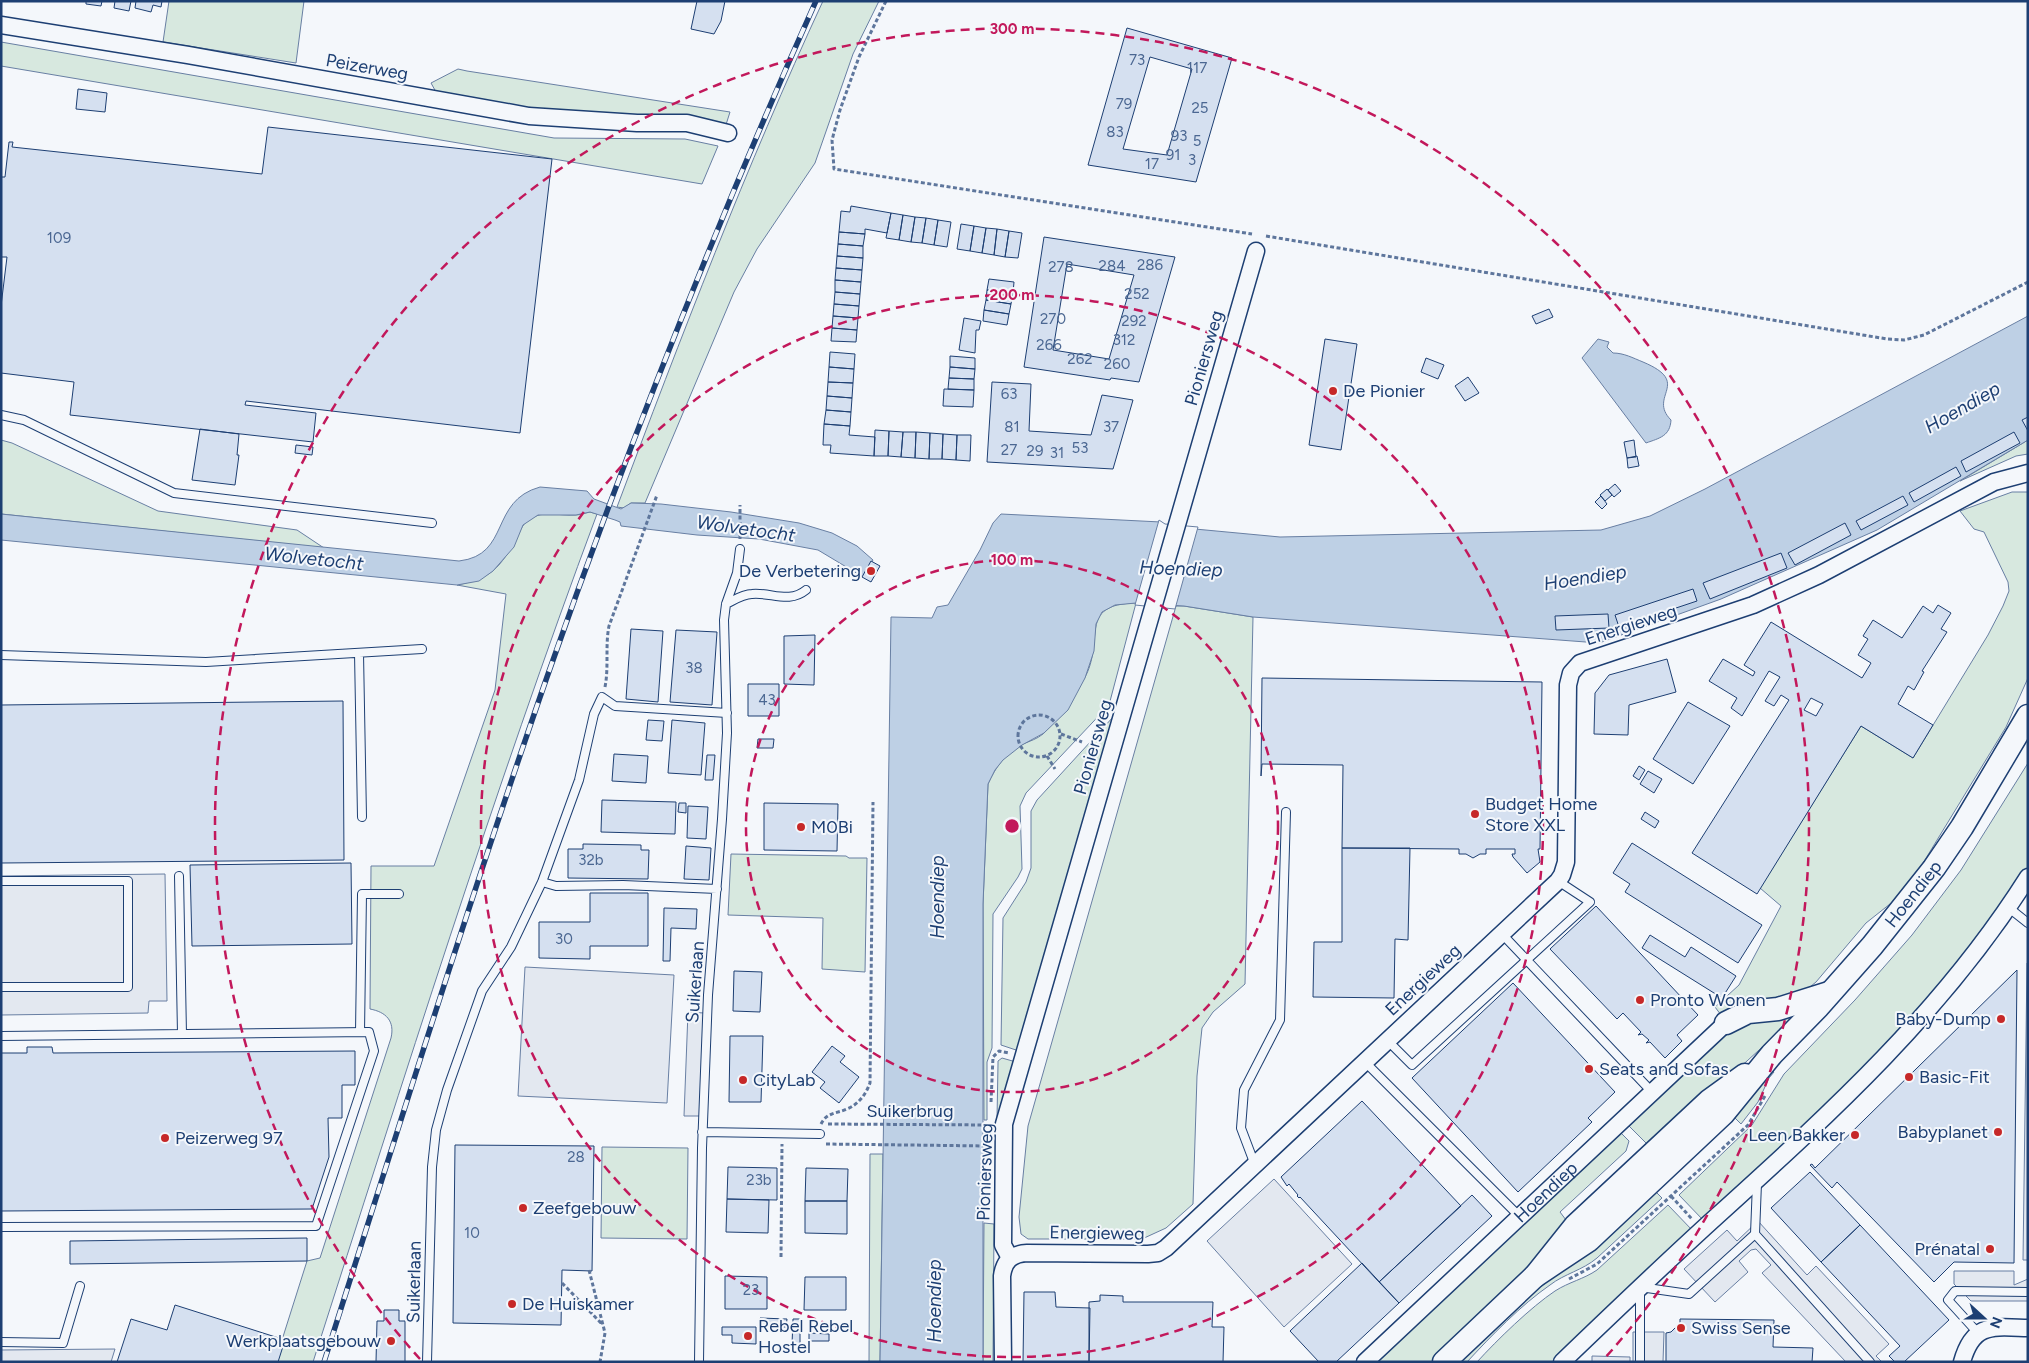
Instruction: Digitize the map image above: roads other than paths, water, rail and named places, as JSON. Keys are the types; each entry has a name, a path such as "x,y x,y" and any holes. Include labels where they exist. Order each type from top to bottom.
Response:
{"main road":[{"name":"Hoendiep","path":"1444,1362 1535,1276 1575,1226 1710,1101 1772,1054 1830,993 1872,946 1934,868 1986,789 2028,716"},
{"path":"1726,1023 1748,1012 1778,1009 1830,993"}],"street":[{"name":"Peizerweg","path":"1,25 188,55 529,116 637,123 687,123 728,133"},
{"name":"Pioniersweg","path":"1010,1258 1003,1245 1004,1124 1256,250"},
{"name":"Energieweg","path":"1010,1258 1027,1252 1158,1254 1176,1240 1558,882 1566,862 1568,685 1571,673 1580,662 1753,605 1819,575 1994,482 2028,473"},
{"path":"1562,1362 1640,1287 1867,1077 1913,1028 1964,967 2008,908 2028,877"},
{"name":"Hoendiep","path":"1365,1362 1726,1023"},
{"path":"1002,1362 1002,1276 1004,1266 1010,1258"},
{"path":"1962,1362 1967,1346 1978,1334 1994,1327 2028,1328"}],"lane":[{"path":"1,415 24,420 174,493 432,522"},
{"name":"Suikerlaan","path":"700,1362 702,1132 708,995 717,889 727,713 724,640 726,604 737,573 740,549"},
{"path":"726,604 751,594 789,597 798,596 806,590"},
{"path":"1,655 206,662 422,649"},
{"path":"359,653 362,818"},
{"name":"Suikerlaan","path":"427,1362 432,1167 436,1130 447,1090 482,991 511,947 542,882 579,780 594,714 602,697 615,706 727,713"},
{"path":"1255,1165 1241,1128 1244,1090 1280,1020 1286,812"},
{"path":"179,876 182,1034"},
{"path":"1,881 128,881 128,987 1,987"},
{"path":"542,882 556,886 613,885 717,889"},
{"path":"1388,1041 1412,1065 1590,902 1558,882"},
{"path":"360,1032 362,894 399,894"},
{"path":"2008,908 2028,923"},
{"path":"1502,934 1653,1093"},
{"path":"1,1036 369,1032 374,1051 316,1226 1,1227"},
{"path":"1365,1062 1519,1216"},
{"path":"702,1132 820,1134"},
{"path":"1757,1180 1755,1234 1870,1362"},
{"path":"1640,1362 1640,1287 1690,1294 1755,1234"},
{"path":"1,1342 63,1343 80,1286"},
{"path":"1978,1334 1948,1300 1955,1291 2028,1292"}],"water":[{"path":"2028,316 2028,440 1877,530 1721,599 1599,643 1253,617 1184,606 1136,603 1115,605 1102,612 1096,624 1094,651 1085,678 1068,710 1044,733 1022,745 1003,760 988,784 983,904 983,1362 880,1362 891,617 932,618 937,607 948,605 980,550 993,523 1001,514 1161,522 1163,526 1280,537 1601,530 1650,516 1705,489"},
{"path":"1598,339 1609,342 1607,347 1613,353 1625,355 1643,362 1658,370 1665,377 1668,383 1664,404 1665,411 1671,420 1669,430 1663,436 1646,443 1582,358"},
{"name":"Wolvetocht","path":"540,487 587,491 594,499 621,509 631,503 661,504 731,512 799,523 832,533 857,546 873,560 863,577 818,550 759,539 697,535 621,526 620,522 590,512 576,515 538,515 523,525 514,547 493,571 479,581 457,585 1,540 1,514 459,561 475,557 486,549 494,539 513,504 524,494"}],"railway":[{"path":"324,1362 489,848 577,592 674,336 743,168 816,1"}],"place":[{"name":"De Pionier","path":"1333,391"},
{"name":"De Verbetering","path":"871,571"},
{"name":"Budget Home Store XXL","path":"1475,814"},
{"name":"M0Bi","path":"801,827"},
{"name":"Pronto Wonen","path":"1640,1000"},
{"name":"Baby-Dump","path":"2001,1019"},
{"name":"Seats and Sofas","path":"1589,1069"},
{"name":"Basic-Fit","path":"1909,1077"},
{"name":"CityLab","path":"743,1080"},
{"name":"Babyplanet","path":"1998,1132"},
{"name":"Leen Bakker","path":"1855,1135"},
{"name":"Peizerweg 97","path":"165,1138"},
{"name":"Zeefgebouw","path":"523,1208"},
{"name":"Prénatal","path":"1990,1249"},
{"name":"De Huiskamer","path":"512,1304"},
{"name":"Swiss Sense","path":"1681,1328"},
{"name":"Rebel Rebel Hostel","path":"748,1336"},
{"name":"Werkplaatsgebouw","path":"391,1341"}]}
